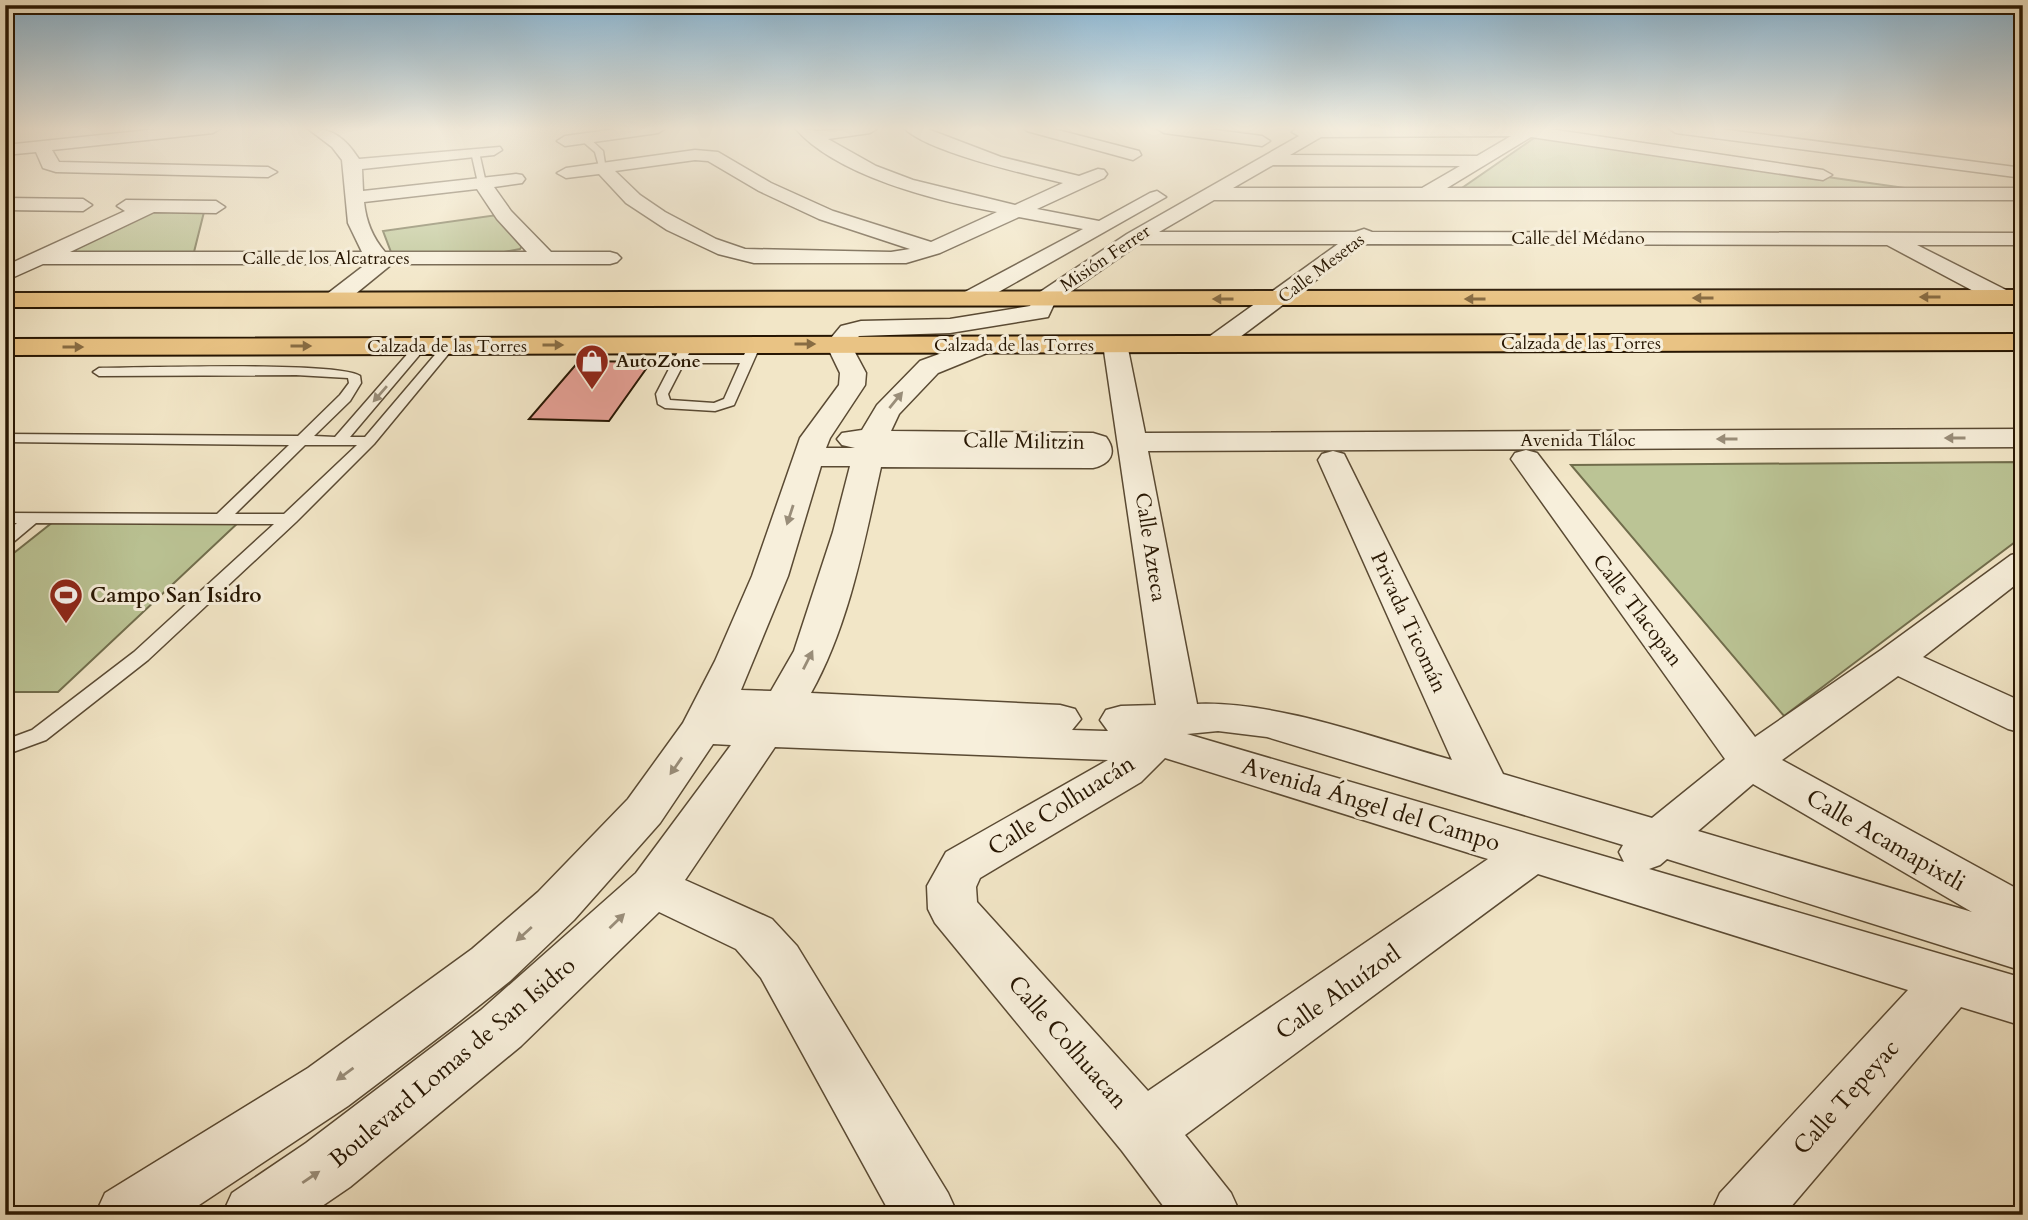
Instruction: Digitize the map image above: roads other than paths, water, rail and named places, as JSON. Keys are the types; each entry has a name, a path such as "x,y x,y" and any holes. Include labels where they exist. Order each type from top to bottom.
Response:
{"main road":[{"path":"5,300 971,298 1043,305 1279,299 2013,297"},
{"name":"Calzada de las Torres","path":"5,347 449,346 751,352 838,344 983,346 2023,342"}],"street":[{"path":"132,185 217,205"},
{"path":"206,259 217,205 209,185"},
{"path":"113,206 217,205 248,185"},
{"path":"335,299 383,264 370,255 361,232 354,185"},
{"path":"354,198 466,185"},
{"path":"483,185 504,215 544,257"},
{"path":"619,185 654,214 742,257 891,258 906,257 933,249 1010,211 1073,185"},
{"path":"761,185 826,215 933,249"},
{"path":"911,185 1096,231"},
{"name":"Misión Ferrer","path":"838,344 850,331 861,328 950,326 1043,305 1134,237 1223,185"},
{"name":"Calle Mesetas","path":"1215,344 1359,238 1440,185"},
{"path":"1893,185 1955,194"},
{"path":"971,298 1171,190"},
{"path":"1207,194 2023,194"},
{"path":"1804,194 1889,239 2013,297"},
{"path":"11,207 83,205"},
{"path":"5,274 152,206"},
{"name":"Calle del Médano","path":"1134,237 2023,239"},
{"path":"307,299 370,255"},
{"name":"Calle de los Alcatraces","path":"42,258 206,259 370,255 610,258"},
{"path":"1038,345 1043,305"},
{"path":"127,1215 328,1087 491,965 556,906 644,811 708,716 736,661 770,576 812,448 852,385 853,373 838,344"},
{"name":"Calle Azteca","path":"1115,344 1135,452 1167,728"},
{"name":"Boulevard Lomas de San Isidro","path":"254,1215 328,1165 501,1028 653,887 772,718 813,651 850,532 870,449 887,411 929,367 983,346"},
{"name":"Avenida Tláloc","path":"1135,452 2023,438"},
{"name":"Calle Militzin","path":"812,448 1093,460 1097,457 1096,443 1093,442 870,449"},
{"name":"Avenida Tláloc","path":"1135,452 1333,460 2023,459"},
{"name":"Calle Tlacopan","path":"1526,459 1750,762"},
{"name":"Privada Ticomán","path":"1333,460 1486,785"},
{"path":"1611,877 1750,762 2017,574"},
{"path":"1895,659 2023,719"},
{"name":"Avenida Ángel del Campo","path":"708,716 1095,720 1167,728 1268,723 1486,785 2023,949"},
{"name":"Avenida Ángel del Campo","path":"1167,728 1532,853 2023,1002"},
{"name":"Calle Colhuacán","path":"963,865 1125,771 1140,759 1167,728"},
{"name":"Calle Acamapixtli","path":"1750,762 2023,917"},
{"name":"Calle Ahuízotl","path":"1143,1130 1532,853"},
{"name":"Calle Colhuacan","path":"963,865 951,886 953,909 1143,1130 1209,1215"},
{"path":"653,887 754,934 779,962 926,1215"},
{"name":"Calle Tepeyac","path":"1742,1215 1951,980"}],"lane":[{"path":"338,441 421,346"},
{"path":"5,748 38,735 141,656 290,519 369,441 449,346"},
{"path":"683,352 662,394 665,404 715,407 729,402 751,352"},
{"path":"99,372 296,371 340,372 354,376 355,383 345,398 221,519"},
{"path":"5,438 369,441"},
{"path":"5,517 290,519"},
{"path":"5,541 32,518"}],"place":[{"name":"AutoZone","path":"592,391"},
{"name":"Campo San Isidro","path":"66,625"}]}
